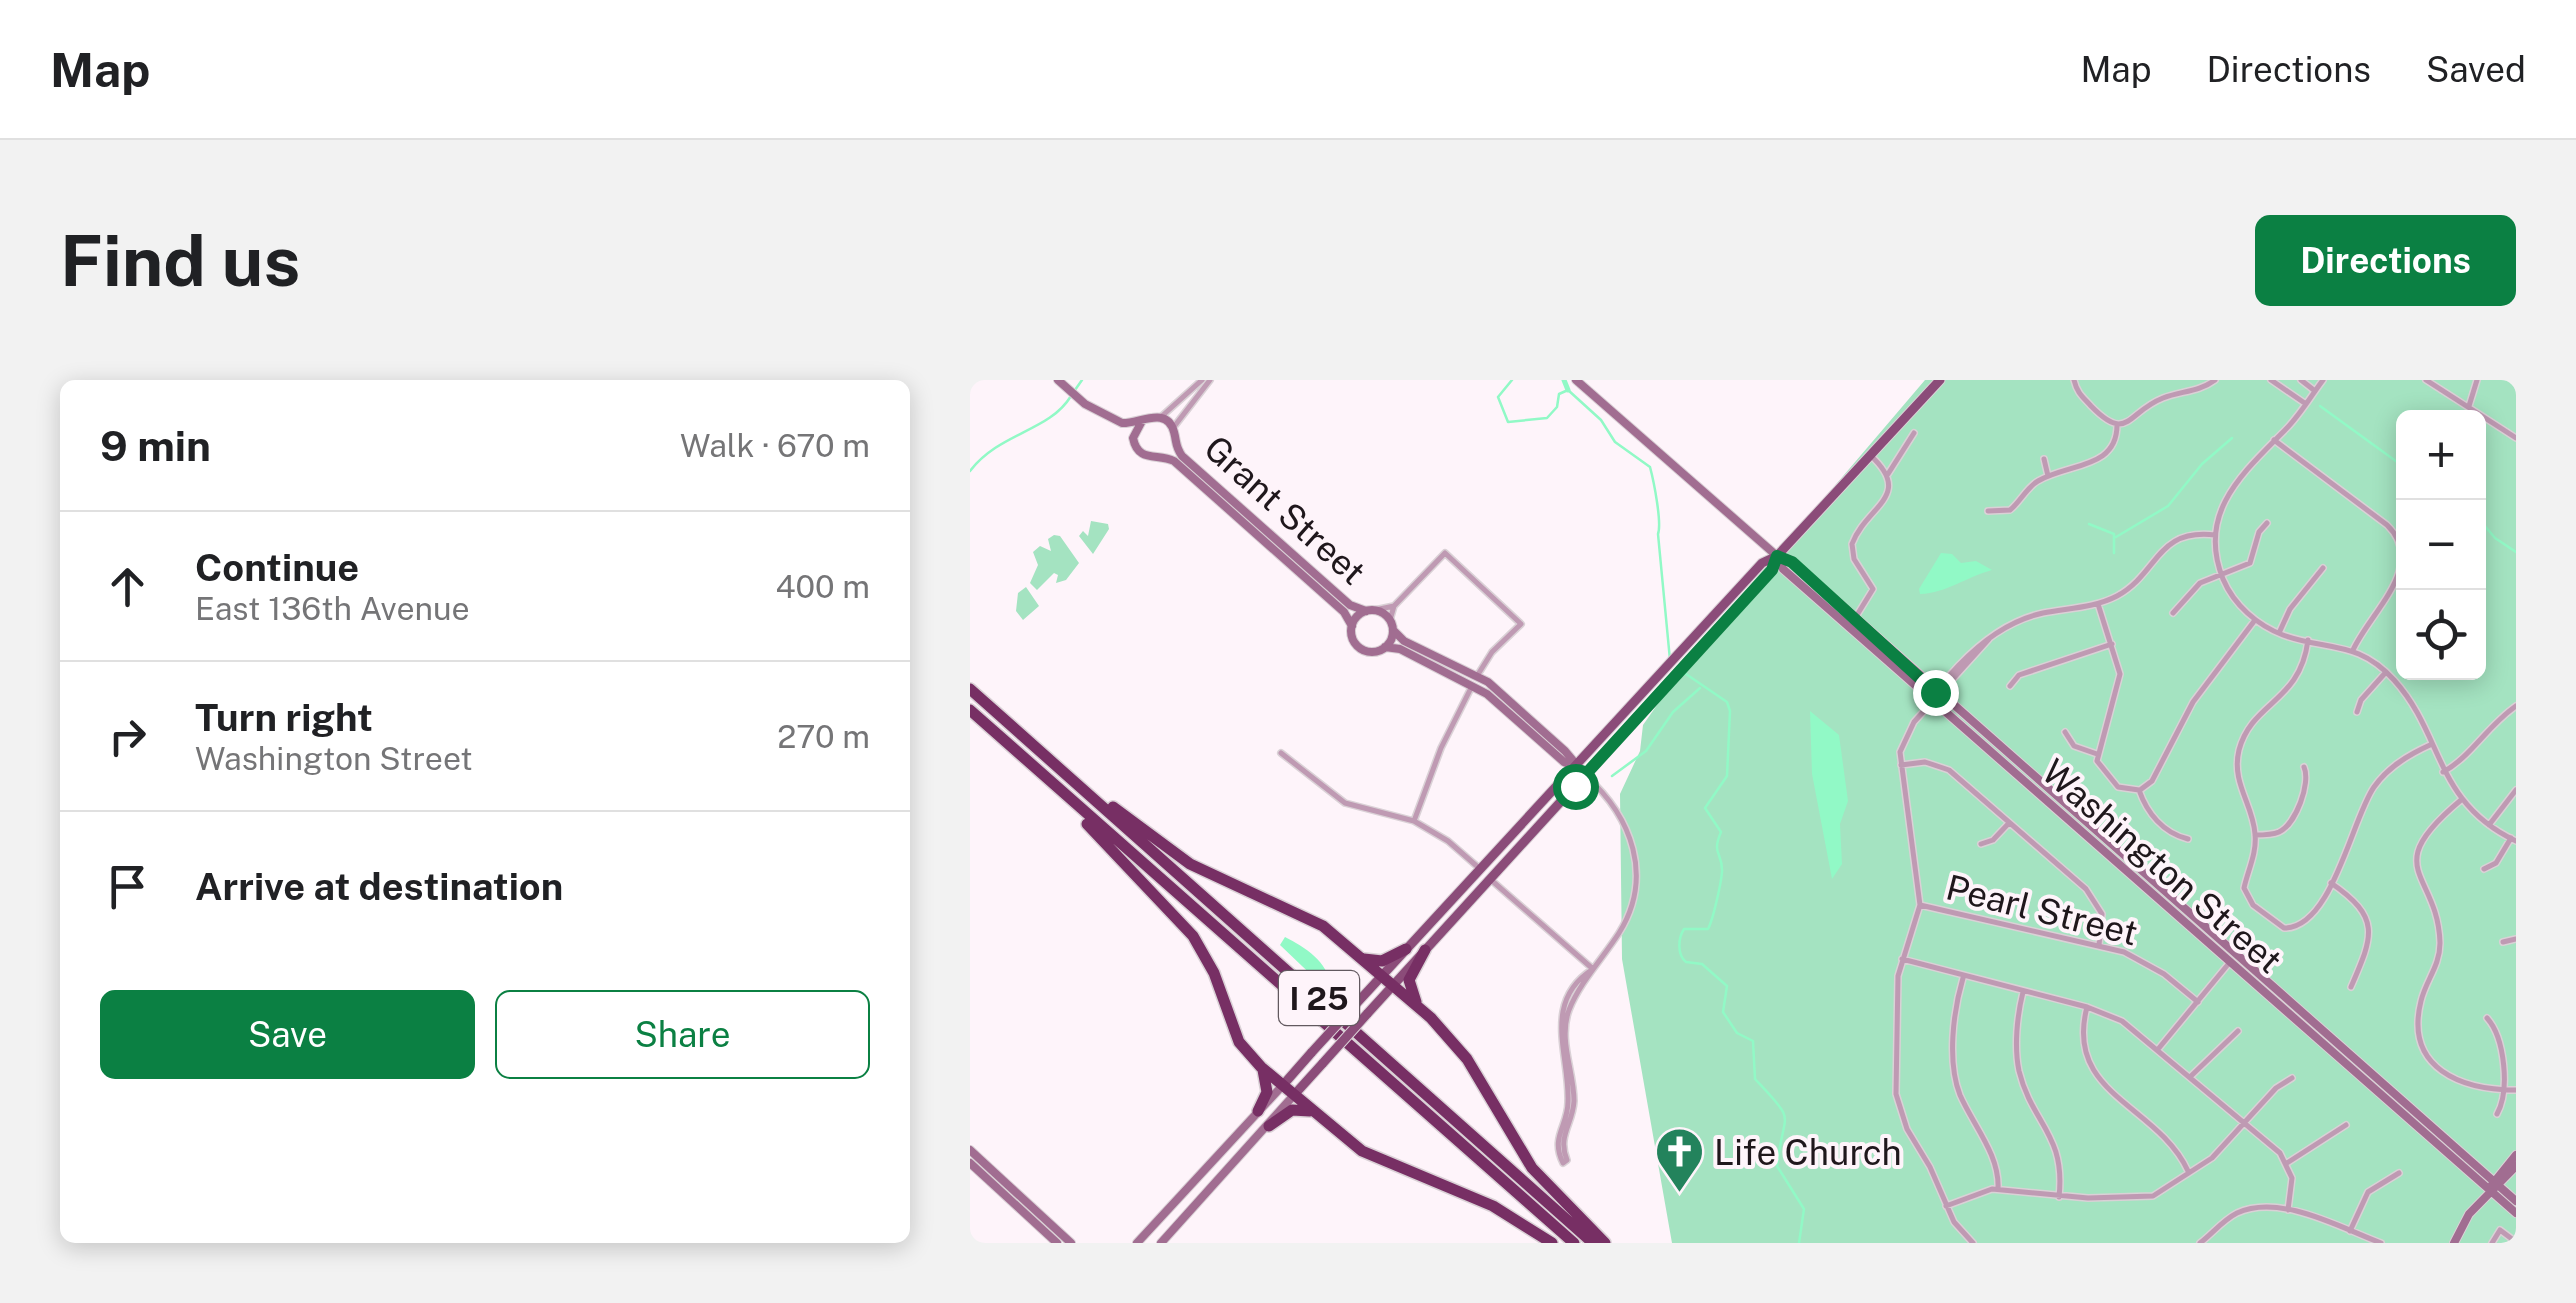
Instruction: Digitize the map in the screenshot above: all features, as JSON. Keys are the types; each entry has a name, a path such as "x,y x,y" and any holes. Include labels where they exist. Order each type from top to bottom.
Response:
{"highway":[{"name":"I 25","path":"970,693 1590,1243"},
{"path":"970,693 1590,1243"},
{"path":"970,710 1574,1243"},
{"name":"I 25","path":"970,719 1563,1243"},
{"path":"1043,756 1060,762 1179,857 1322,926 1393,985 1467,1059 1532,1168 1605,1243"},
{"path":"1087,824 1192,936 1214,974 1239,1042 1311,1112 1362,1151 1494,1206 1552,1243"},
{"path":"1362,959 1382,962 1406,949"},
{"path":"1417,1006 1409,980 1425,950"},
{"path":"1258,1111 1268,1086 1261,1066"},
{"path":"1269,1126 1292,1110 1311,1112"}],"main road":[{"path":"1058,380 1077,398 1122,424 1143,455 1161,457 1174,442 1173,428 1159,417 1122,424"},
{"name":"Washington Street","path":"1576,380 1777,556 1790,560 1852,624 2494,1186 2516,1213"},
{"path":"1161,1243 1585,775 1762,563 1777,556 1940,380"},
{"path":"1133,438 1142,421"},
{"name":"Grant Street","path":"1174,442 1182,456 1352,607 1371,611"},
{"name":"Grant Street","path":"1161,457 1174,461 1344,612 1352,626"},
{"path":"1475,680 1400,649 1385,647 1373,652 1361,648 1353,640 1352,626 1371,611 1392,625 1404,641 1475,680 1554,740 1585,775"},
{"path":"1385,647 1392,625"},
{"path":"1137,1243 1479,868 1662,683"},
{"name":"Washington Street","path":"2233,958 2241,971 2516,1201"},
{"path":"970,1150 1071,1243"},
{"path":"2454,1243 2463,1222 2516,1155"},
{"path":"970,1163 1058,1243"},
{"path":"2494,1186 2516,1166"}],"street":[{"path":"1159,417 1175,409 1202,380"},
{"path":"1173,428 1180,413 1210,380"},
{"path":"2074,380 2083,399 2104,420 2117,425 2128,423 2159,400 2203,388 2215,380"},
{"path":"2271,380 2306,404"},
{"path":"2301,380 2315,390"},
{"path":"2323,380 2228,490 2216,536 2222,574 2232,594 2255,620 2278,633 2353,650 2386,672 2406,697 2443,772 2462,799 2489,825 2513,840 2496,863 2484,869"},
{"path":"2426,380 2516,438"},
{"path":"2469,406 2477,380"},
{"path":"1988,511 2010,510 2035,483 2107,455 2116,443 2117,425"},
{"path":"1852,624 1873,589 1854,560 1852,544 1886,498 1888,474 1914,433"},
{"path":"2274,440 2387,525 2400,543 2400,572 2353,650"},
{"path":"1870,455 1888,474"},
{"path":"2044,460 2048,477"},
{"path":"2173,612 2193,588 2250,562 2259,532 2267,523"},
{"path":"1972,1243 1946,1206 1930,1167 1907,1129 1896,1094 1897,992 1902,960 1917,925 1920,905 1901,765 1904,736 1989,639 2031,616 2098,604 2129,588 2176,539 2216,536"},
{"path":"1371,611 1394,606 1444,553 1522,625 1492,652 1475,680 1441,748 1414,821"},
{"path":"2278,633 2290,609 2323,568"},
{"path":"2098,604 2120,674 2097,754 2101,769 2118,786 2139,790 2152,781 2197,695 2255,620"},
{"path":"1392,625 1394,606"},
{"path":"2308,640 2303,669 2294,684 2258,719 2242,741 2238,781 2255,835 2241,888 2264,915 2275,924 2291,928 2307,919 2331,884 2376,784 2394,765 2430,745"},
{"path":"2010,686 2019,675 2112,644"},
{"path":"2357,712 2360,700 2386,672"},
{"path":"2120,674 2131,674"},
{"path":"2443,772 2461,762 2487,728 2516,706"},
{"path":"2065,732 2074,746 2097,754"},
{"path":"1280,754 1353,808 1414,821 1479,868"},
{"path":"1901,765 1925,762 1949,770 2086,890 2106,913 2098,945"},
{"path":"2255,835 2277,833 2292,821 2306,780 2304,767"},
{"path":"1565,1161 1557,1147 1568,1103 1561,1020 1572,992 1626,920 1636,879 1626,821 1585,775"},
{"path":"2229,783 2238,781"},
{"path":"2139,790 2153,817 2172,834 2188,838"},
{"path":"2489,825 2516,790"},
{"path":"2462,799 2428,830 2417,858 2418,880 2440,939 2437,966 2420,1006 2420,1032 2433,1062 2451,1079 2477,1089 2516,1090"},
{"path":"1981,844 1992,840 2009,822"},
{"path":"1490,879 1593,969"},
{"path":"2331,884 2357,902 2370,929 2369,944 2351,987"},
{"name":"Pearl Street","path":"1920,905 2133,955 2161,971 2198,1002"},
{"path":"2291,928 2291,937"},
{"path":"2503,942 2516,938"},
{"path":"2159,1048 2221,978 2233,958"},
{"path":"1902,960 2088,1007 2122,1022 2159,1048 2287,1162 2292,1183 2288,1210"},
{"path":"2161,971 2165,964"},
{"path":"2221,978 2241,971"},
{"path":"1963,978 1955,1008 1955,1076 1997,1168 1998,1189"},
{"path":"2023,992 2018,1018 2019,1069 2060,1156 2059,1197"},
{"path":"2088,1007 2082,1040 2093,1072 2168,1140 2188,1171"},
{"path":"2487,1018 2496,1031 2503,1090 2498,1114"},
{"path":"2191,1076 2238,1031"},
{"path":"2410,1034 2420,1032"},
{"path":"1946,1206 1998,1189 2059,1197 2146,1198 2212,1158 2276,1088 2292,1078"},
{"path":"2287,1162 2346,1125"},
{"path":"2350,1231 2368,1192 2400,1173"},
{"path":"2200,1243 2237,1213 2258,1208 2288,1210 2382,1243"},
{"path":"2492,1243 2500,1230 2516,1242"}],"shaded area":[{"path":"1925,380 2516,380 2516,1235 2511,1243 1672,1243 1622,959 1620,794 1640,751 1643,725 1699,645"},
{"path":"1091,521 1108,524 1109,529 1093,554 1079,536 1083,531 1088,536"},
{"path":"1060,536 1079,563 1066,580 1056,583 1058,575 1054,573 1037,590 1030,583 1038,565 1033,552 1040,546 1051,551 1048,539"},
{"path":"1941,553 1952,554 1961,563 1976,561 1992,570 1939,591 1920,594 1919,589"},
{"path":"1026,587 1039,606 1023,620 1016,611 1018,593"},
{"path":"1810,711 1839,735 1848,801 1840,824 1842,864 1832,879 1812,774"},
{"path":"1285,937 1320,963 1331,986 1324,987 1280,945"}],"waterway":[{"path":"1075,390 1082,380"},
{"path":"1512,380 1498,397 1508,422 1547,418 1557,407 1559,394 1568,390 1601,420 1615,442 1650,467 1658,512 1670,660"},
{"path":"1564,380 1568,390"},
{"path":"970,471 995,448 1050,417 1071,396"},
{"path":"2320,406 2396,461"},
{"path":"2116,537 2168,506 2202,464 2232,438"},
{"path":"2089,524 2114,534 2114,553"},
{"path":"2486,527 2516,552"},
{"path":"1683,672 1727,702 1730,711 1727,776 1705,808 1721,832 1717,845 1722,865 1718,893 1708,929 1684,929 1680,951 1686,962 1702,964 1727,986 1723,1012 1737,1033 1753,1041 1755,1079 1783,1111 1777,1166 1804,1209 1799,1243"},
{"path":"1612,776 1646,751 1673,712 1700,688"}],"place":[{"name":"Life Church","path":"1679,1194"}],"route":[{"path":"1575,786 1772,570 1777,556 1792,562 1935,692"}]}
